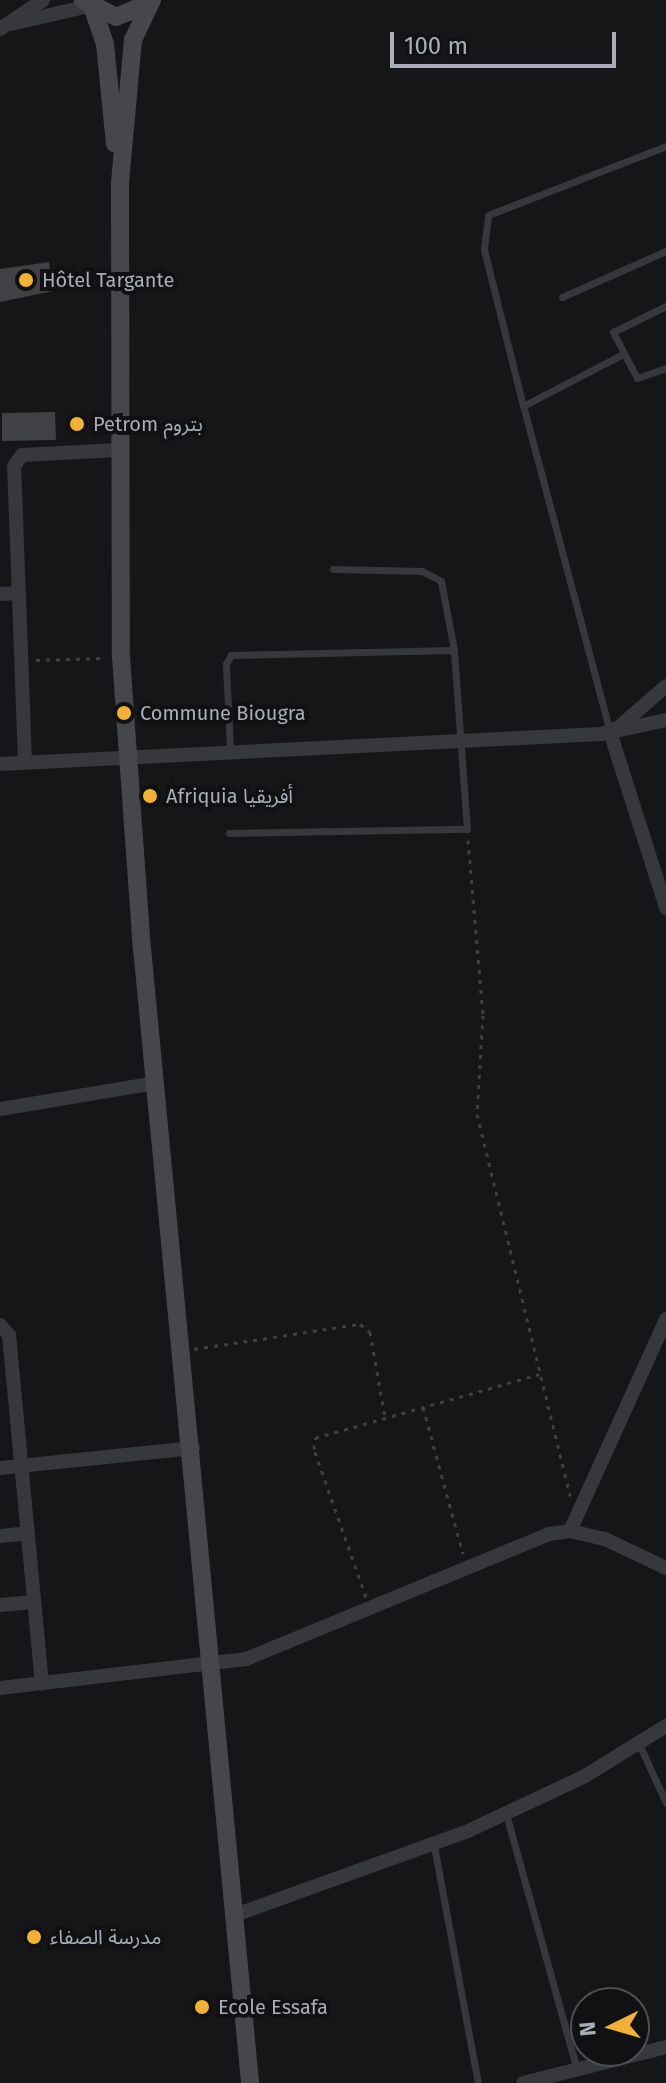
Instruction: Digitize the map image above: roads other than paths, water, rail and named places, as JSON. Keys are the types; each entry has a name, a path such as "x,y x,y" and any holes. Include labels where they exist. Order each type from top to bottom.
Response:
{"main road":[{"path":"88,5 124,16 152,1"},
{"path":"152,1 133,40 120,183 118,450 125,757 193,1448 250,2083"},
{"path":"88,5 105,44 120,183"}],"street":[{"path":"5,26 43,0"},
{"path":"5,26 88,5"},
{"path":"25,762 17,459 118,450"},
{"path":"0,594 19,593"},
{"path":"610,732 666,686"},
{"path":"0,764 610,732 666,720"},
{"path":"610,732 666,908"},
{"path":"0,1109 155,1083"},
{"path":"573,1525 666,1319"},
{"path":"0,1325 9,1335 42,1683"},
{"path":"0,1468 193,1448"},
{"path":"0,1688 213,1664 260,1654 466,1566 573,1525 666,1568"},
{"path":"0,1536 27,1533"},
{"path":"0,1605 32,1602"},
{"path":"235,1915 434,1846 506,1814 639,1744 666,1726"},
{"path":"523,2083 666,2047"}],"lane":[{"path":"610,732 484,249 488,215 666,146"},
{"path":"562,297 666,251"},
{"path":"666,306 614,330 623,354 640,379 666,368"},
{"path":"523,406 623,354"},
{"path":"229,833 467,829 454,650 445,592 433,574 333,569"},
{"path":"230,750 226,664 231,655 454,650"},
{"path":"639,1744 666,1803"},
{"path":"506,1814 577,2070"},
{"path":"434,1846 478,2083"}],"place":[{"name":"Hôtel Targante","path":"26,280"},
{"name":"Petrom بتروم","path":"77,424"},
{"name":"Commune Biougra","path":"124,713"},
{"name":"Afriquia أفريقيا","path":"150,796"},
{"name":"مدرسة الصفاء","path":"34,1937"},
{"name":"Ecole Essafa","path":"202,2007"}]}
